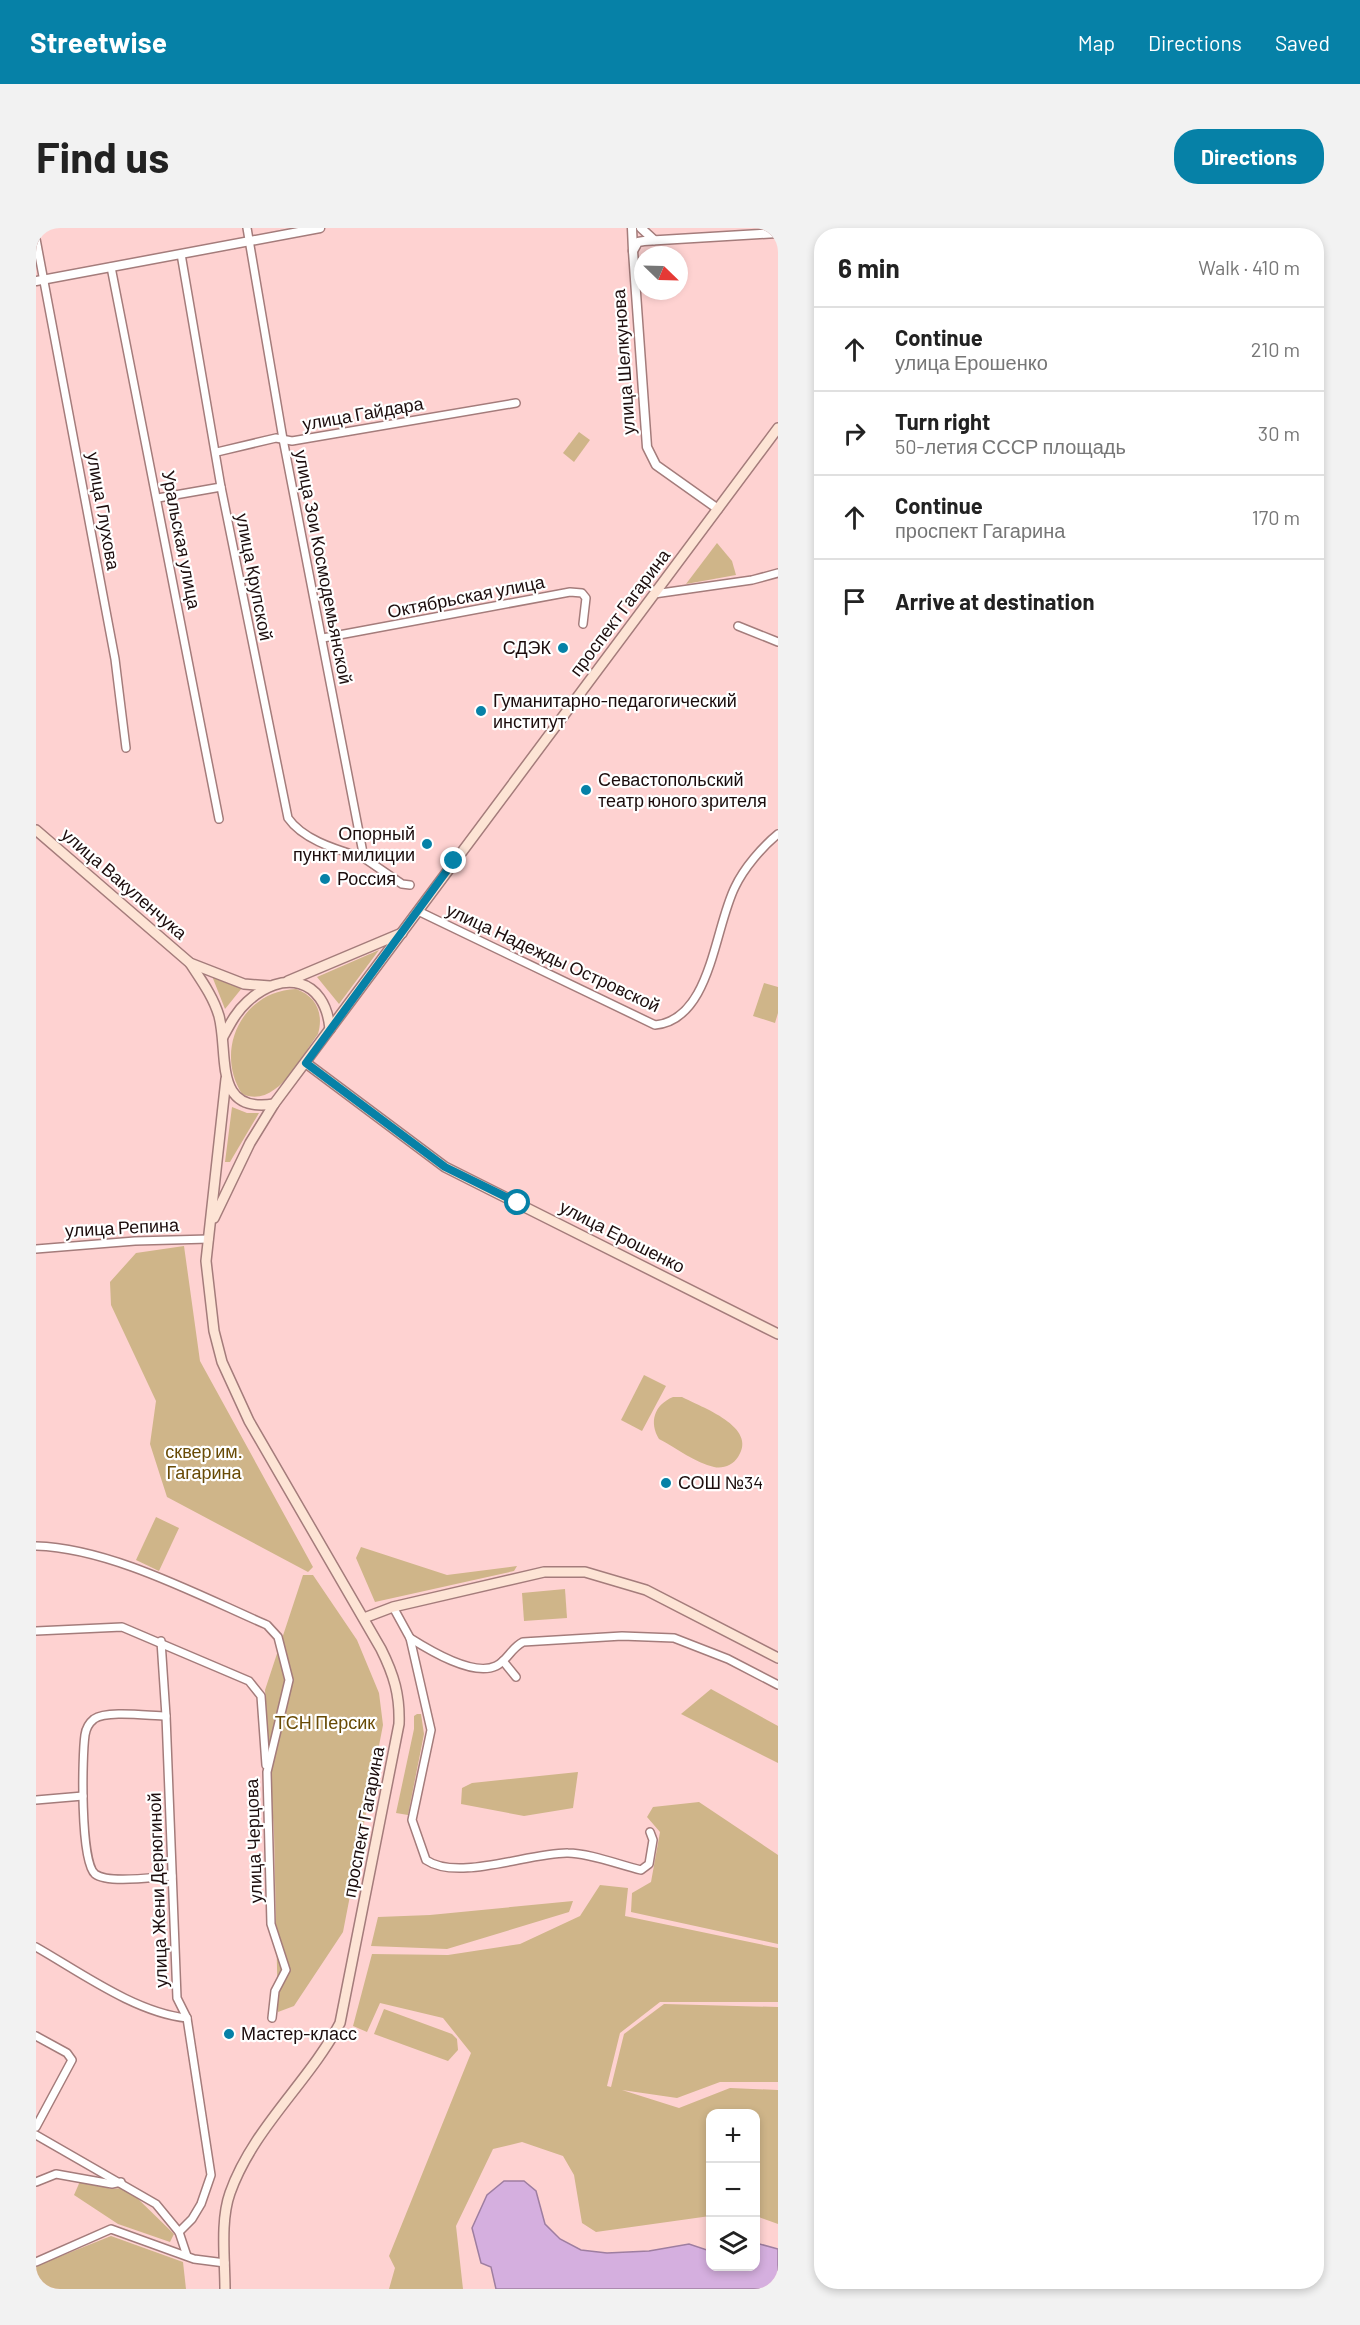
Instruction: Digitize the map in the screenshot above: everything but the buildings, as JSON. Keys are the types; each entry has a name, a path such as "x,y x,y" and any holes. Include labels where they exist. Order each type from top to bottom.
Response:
{"main road":[{"name":"проспект Гагарина","path":"330,1029 778,428"},
{"name":"улица Вакуленчука","path":"36,830 190,963 225,979 244,984 270,986"},
{"path":"286,982 305,985 320,996 328,1013 330,1029 274,1104 259,1107 244,1102 232,1093 225,1079 223,1036 246,1002 270,986 286,982 402,933"},
{"name":"улица Вакуленчука","path":"190,963 212,997 223,1036"},
{"name":"улица Ерошенко","path":"306,1063 445,1167 778,1334"},
{"name":"проспект Гагарина","path":"225,1079 207,1280 214,1331 222,1362 249,1421 393,1672 400,1701 399,1724 347,1999 340,2023 326,2051 289,2098 240,2169 229,2195 225,2289"},
{"name":"проспект Гагарина","path":"213,1220 250,1143 274,1104"},
{"path":"364,1618 393,1607 544,1572 585,1572 646,1590 778,1658"}],"street":[{"name":"улица Зои Космодемьянской","path":"247,228 283,439 364,858"},
{"path":"40,280 320,228"},
{"name":"улица Шелкунова","path":"632,228 647,447 656,465 718,509"},
{"path":"641,228 654,240"},
{"path":"633,250 639,242 654,240 778,233"},
{"name":"улица Глухова","path":"36,238 40,280 115,660 126,748"},
{"name":"улица Крупской","path":"181,254 217,453 221,487 288,818 293,826 333,848 364,858"},
{"name":"Уральская улица","path":"111,267 219,819"},
{"name":"улица Гайдара","path":"217,453 276,438 292,441 516,403"},
{"path":"158,498 221,487"},
{"path":"654,594 778,573"},
{"name":"Октябрьская улица","path":"323,638 570,592 582,593 586,598 583,624"},
{"path":"738,626 778,642"},
{"name":"улица Надежды Островской","path":"418,911 655,1026 666,1024 679,1018 700,990 735,886 761,850 778,834"},
{"path":"364,858 402,884 410,885"},
{"name":"улица Репина","path":"36,1249 135,1241 209,1239"},
{"name":"улица Черцова","path":"36,1546 62,1547 141,1571 267,1624 278,1637 289,1680 267,1772 271,1924 286,1970 275,1991 272,2018"},
{"path":"393,1607 410,1638 431,1730 412,1820 426,1860 439,1866 464,1867 569,1852 643,1870 649,1864 653,1840 650,1832"},
{"path":"36,1631 122,1627 161,1641 249,1681 261,1696 267,1772"},
{"path":"410,1638 444,1660 487,1669 503,1661 507,1653 522,1642 622,1636 674,1638 728,1659 778,1685"},
{"name":"улица Жени Дерюгиной","path":"161,1641 177,1998 187,2018 211,2175 201,2204 192,2219 179,2232"},
{"path":"503,1661 516,1677"},
{"path":"166,1716 104,1715 91,1722 85,1735 83,1796 87,1862 95,1874 109,1879 172,1876"},
{"path":"36,1800 83,1796"},
{"path":"36,1947 134,2002 168,2016 187,2018"},
{"path":"36,2036 67,2053 72,2060 36,2127"},
{"path":"36,2135 156,2204 179,2232 187,2256"},
{"path":"36,2181 56,2174 112,2184 121,2182"},
{"path":"36,2262 111,2229 187,2256 225,2263"}],"green space":[{"path":"579,432 590,440 574,462 563,453"},
{"path":"717,543 732,561 736,575 686,584"},
{"path":"379,950 339,1004 317,977"},
{"path":"212,976 242,988 225,1009"},
{"path":"764,983 778,987 778,1013 775,1023 753,1016"},
{"path":"296,989 309,996 317,1006 320,1019 318,1034 277,1088 255,1097 242,1094 234,1077 231,1059 238,1026 261,1000 277,992"},
{"path":"232,1107 247,1113 259,1113 230,1162 225,1162"},
{"name":"сквер им. Гагарина","path":"184,1246 200,1361 313,1567 308,1572 167,1497 150,1444 156,1401 111,1305 110,1282 136,1253"},
{"path":"644,1375 666,1386 642,1431 621,1420"},
{"path":"673,1397 682,1397 702,1406 735,1427 741,1436 742,1446 738,1457 733,1462 721,1467 707,1465 659,1439 654,1426 655,1415 661,1405"},
{"path":"156,1517 179,1528 159,1571 136,1560"},
{"path":"361,1547 447,1575 517,1566 514,1571 375,1602 356,1558"},
{"name":"ТСН Персик","path":"303,1575 313,1575 357,1640 379,1693 383,1725 343,1932 294,2006 278,2012 274,1833 265,1690"},
{"path":"565,1589 567,1618 524,1621 522,1593"},
{"path":"711,1689 778,1726 778,1763 681,1714"},
{"path":"421,1714 424,1734 408,1815 396,1813 414,1729 414,1716"},
{"path":"578,1772 573,1808 524,1816 461,1804 462,1788 472,1783"},
{"path":"699,1802 778,1855 778,1944 631,1912 632,1893 651,1882 660,1832 647,1817 653,1807"},
{"path":"600,1885 628,1888 625,1916 778,1948 778,2002 660,2002 620,2033 607,2086 611,2087 624,2034 664,2004 778,2007 778,2082 720,2082 677,2098 622,2090 679,2108 730,2088 778,2090 778,2224 760,2217 760,2109 706,2109 706,2217 596,2232 582,2223 574,2175 563,2156 522,2142 493,2149 456,2226 463,2289 389,2289 395,2268 389,2256 471,2053 443,2018 380,2003 367,2032 353,2026 372,1954 448,1955 520,1944 580,1916"},
{"path":"573,1901 569,1912 447,1949 371,1946 378,1917 430,1915"},
{"path":"384,2009 452,2034 457,2039 458,2050 448,2061 374,2034"},
{"path":"81,2179 111,2189 122,2188 133,2194 174,2234 170,2242 118,2224 74,2195"},
{"path":"111,2236 183,2262 186,2289 36,2289 36,2266"}],"shaded area":[{"path":"504,2181 524,2181 536,2191 545,2224 560,2239 581,2250 607,2253 649,2251 689,2244 706,2250 706,2271 760,2271 760,2244 778,2249 778,2289 496,2289 491,2267 481,2263 472,2228 487,2195"}],"place":[{"name":"СДЭК","path":"563,648"},
{"name":"Гуманитарно-педагогический институт","path":"481,711"},
{"name":"Севастопольский театр юного зрителя","path":"586,790"},
{"name":"Опорный пункт милиции","path":"427,844"},
{"name":"Россия","path":"325,879"},
{"name":"СОШ №34","path":"666,1483"},
{"name":"Мастер-класс","path":"229,2034"}],"route":[{"path":"454,861 306,1063 445,1167 518,1203"}]}
